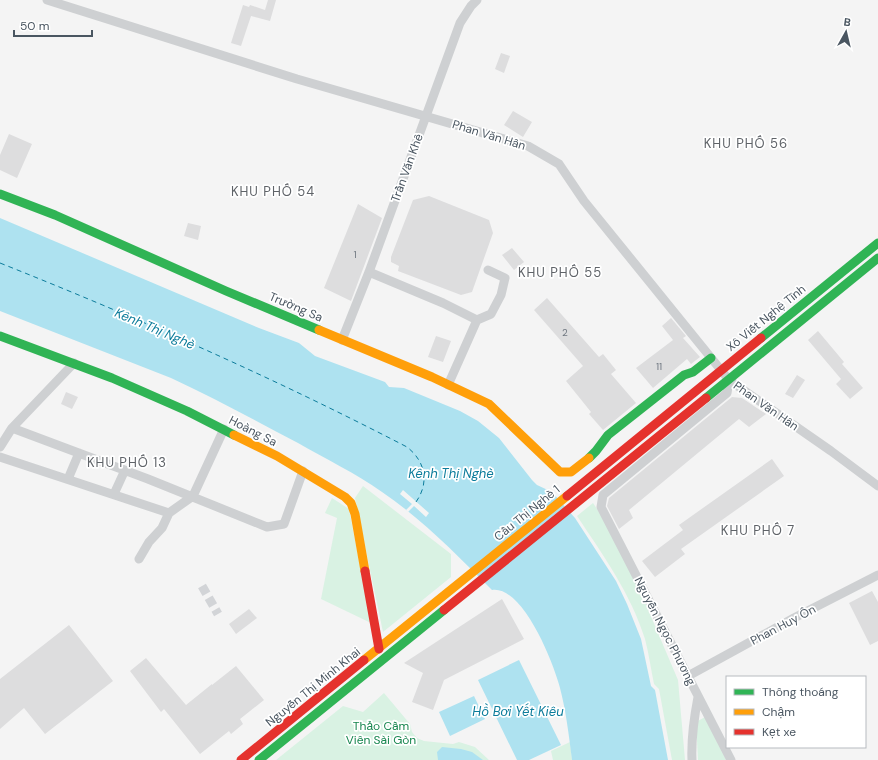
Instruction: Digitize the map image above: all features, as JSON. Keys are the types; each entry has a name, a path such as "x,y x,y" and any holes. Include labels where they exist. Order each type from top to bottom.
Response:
{"main road":[{"name":"Trường Sa","path":"0,194 55,215 226,291 448,385 489,404 560,472 571,472 596,451 612,442 689,380 693,372 711,358"},
{"name":"Xô Viết Nghệ Tĩnh","path":"671,412 878,243"},
{"name":"Xô Viết Nghệ Tĩnh","path":"678,421 878,258"},
{"path":"841,272 848,282"},
{"name":"Hoàng Sa","path":"2,339 74,363 150,394 224,429 303,471 345,497 353,509 379,649"},
{"name":"Cầu Thị Nghè 1","path":"400,632 671,412"},
{"name":"Cầu Thị Nghè 1","path":"412,637 678,421"},
{"name":"Nguyễn Thị Minh Khai","path":"241,760 400,632"},
{"name":"Nguyễn Thị Minh Khai","path":"259,760 412,637"}],"street":[{"name":"Phan Văn Hân","path":"47,0 297,79 528,146 559,164 584,201 644,273 729,380 878,486"},
{"name":"Trần Văn Khê","path":"342,340 369,272 460,23 471,6 477,0"},
{"path":"448,385 477,320 490,314 501,295 505,278 488,270"},
{"path":"369,272 443,303 477,320"},
{"path":"0,447 12,428 74,363"},
{"name":"Xô Viết Nghệ Tĩnh","path":"602,502 603,495 727,393 729,380"},
{"path":"12,428 193,496 267,527 284,524 303,471"},
{"path":"140,559 149,542 162,528 169,513 193,496 224,429"},
{"path":"68,479 79,453"},
{"path":"0,457 169,513"},
{"path":"114,494 125,470"},
{"name":"Nguyễn Ngọc Phương","path":"602,502 601,507 731,760"},
{"name":"Phan Huy Ôn","path":"688,676 794,618 878,575"},
{"path":"692,760 691,743 698,697"}],"green space":[{"path":"363,486 451,554 451,577 383,632 355,498"},
{"path":"332,498 349,509 371,623 321,599 337,518 325,513"},
{"path":"593,503 605,521 644,600 678,680 685,760 672,760 659,689 654,684 645,639 632,606 616,575 577,516"},
{"name":"Thảo Cầm Viên Sài Gòn","path":"384,693 410,724 412,732 417,738 424,741 453,744 459,742 475,747 489,760 276,760 343,706 363,712"},
{"path":"705,717 726,760 698,760 696,722"},
{"path":"570,742 572,760 553,760 551,751"}],"water":[{"name":"Kênh Thị Nghè","path":"0,218 259,328 299,343 315,356 385,382 389,387 404,388 460,411 478,421 499,438 532,480 537,485 552,492 575,518 616,581 641,639 651,686 655,690 668,760 572,760 566,715 557,677 544,645 526,612 515,600 504,592 492,590 453,551 425,526 372,485 298,443 171,378 0,311"},
{"name":"Hồ Bơi Yết Kiêu","path":"519,660 561,745 529,760 517,760 478,680"},
{"path":"474,696 485,719 450,736 439,712"},
{"path":"442,747 472,752 483,760 438,760 437,752"}],"pier":[{"path":"403,490 429,513 426,517 414,506 408,512 406,510 412,504 400,494"}],"building":[{"path":"268,0 276,0 270,21 251,16 241,46 231,43 243,5 249,7 250,5 265,10"},
{"path":"501,53 510,56 504,73 495,69"},
{"path":"513,111 532,122 523,137 504,125"},
{"path":"9,134 32,144 17,178 0,170 0,155"},
{"path":"429,196 489,220 493,233 472,292 461,295 398,271 399,266 391,262 391,257 413,200"},
{"path":"358,204 382,218 351,301 324,288"},
{"path":"188,223 201,226 198,240 184,236"},
{"path":"512,248 524,262 514,270 502,255"},
{"path":"547,298 599,357 603,354 616,370 611,374 636,403 603,430 589,414 591,412 566,381 583,366 534,310"},
{"path":"671,318 686,336 683,338 700,357 691,364 687,359 653,388 636,368 673,340 662,326"},
{"path":"818,331 844,362 842,364 863,388 850,399 836,384 841,379 808,340"},
{"path":"436,336 451,341 443,362 428,357"},
{"path":"797,375 805,380 793,398 785,394"},
{"path":"66,392 78,397 72,409 61,404"},
{"path":"732,397 742,398 766,414 749,427 739,419 629,510 633,518 619,529 607,506 609,498"},
{"path":"772,459 784,476 681,549 685,554 655,577 642,561 683,530 679,525"},
{"path":"872,591 878,602 878,641 870,645 849,603"},
{"path":"502,599 524,639 444,680 433,710 412,702 423,673 404,663"},
{"path":"249,609 257,618 236,634 229,624"},
{"path":"69,625 113,681 45,734 24,708 0,729 0,679"},
{"path":"146,658 186,705 236,666 264,700 240,719 243,724 231,734 229,731 200,754 164,709 161,712 130,671"}],"ferry route":[{"path":"0,263 103,305 256,373 407,447 418,459 424,472 423,487 416,502"}],"tunnel":[{"path":"202,586 218,614"}],"traffic: fast":[{"path":"0,194 55,215 226,291 319,330"},
{"path":"761,338 878,243"},
{"path":"706,398 878,258"},
{"path":"0,336 112,378 187,411 234,435"},
{"path":"589,458 608,435 684,375 693,372 711,358"},
{"path":"259,760 444,610"}],"traffic: slow":[{"path":"319,330 432,377 489,404 560,472 571,472 589,458"},
{"path":"234,435 277,456 345,497 351,503 355,514 365,571"},
{"path":"364,660 567,496"}],"traffic: jam":[{"path":"567,496 761,338"},
{"path":"444,610 706,398"},
{"path":"365,571 379,649"},
{"path":"241,760 364,660"}],"district":[{"name":"KHU PHỐ 56","path":"746,143"},
{"name":"KHU PHỐ 54","path":"273,191"},
{"name":"KHU PHỐ 55","path":"560,272"},
{"name":"KHU PHỐ 13","path":"127,462"},
{"name":"KHU PHỐ 7","path":"758,530"}]}
